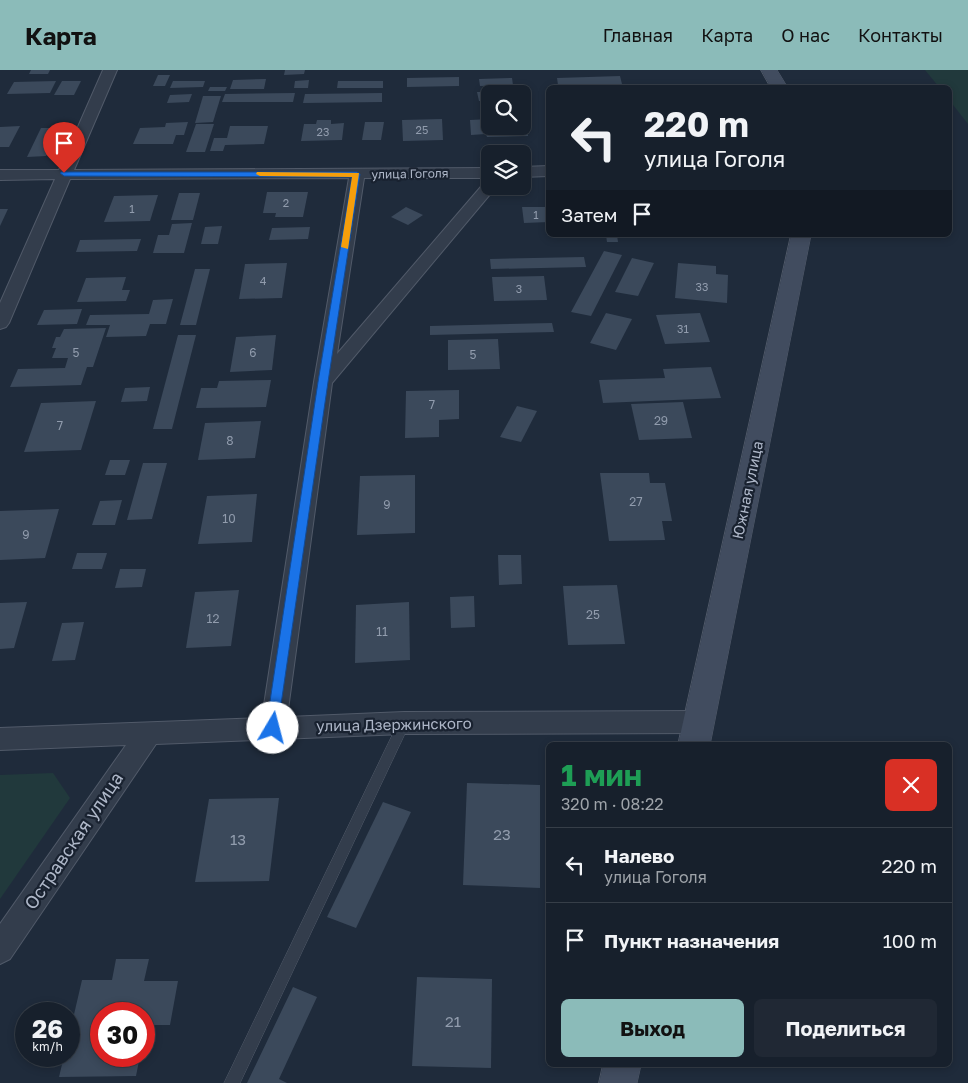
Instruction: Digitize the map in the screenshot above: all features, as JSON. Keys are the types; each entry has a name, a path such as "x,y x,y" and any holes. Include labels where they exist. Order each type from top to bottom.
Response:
{"street":[{"path":"0,323 110,70"},
{"path":"769,70 778,85"},
{"path":"531,172 546,171"},
{"name":"улица Гоголя","path":"0,175 64,173 481,173"},
{"path":"273,728 323,382 357,174"},
{"path":"323,382 482,195"},
{"name":"Южная улица","path":"696,733 801,237"},
{"name":"улица Дзержинского","path":"0,740 404,723 696,733"},
{"name":"Остравская улица","path":"0,949 148,734"},
{"path":"618,1083 622,1067"}],"lane":[{"path":"232,1083 404,723"}],"green space":[{"path":"925,70 968,70 968,124 952,104 952,85 937,85"},
{"path":"53,773 70,798 0,899 0,775"}],"building":[{"path":"31,70 50,70 48,74 29,74"},
{"path":"285,70 305,70 304,74 284,75"},
{"path":"158,75 170,75 165,86 153,86"},
{"path":"620,76 622,84 558,85 557,78"},
{"path":"459,77 459,86 407,87 407,78"},
{"path":"512,78 513,85 480,86 479,79"},
{"path":"266,79 264,89 230,89 233,80"},
{"path":"309,80 308,88 294,88 295,81"},
{"path":"56,81 50,93 7,94 14,82"},
{"path":"62,81 81,81 74,95 54,95"},
{"path":"173,81 205,81 203,87 170,88"},
{"path":"338,81 383,81 383,88 337,88"},
{"path":"210,87 227,87 225,91 208,91"},
{"path":"477,92 481,92 481,101 479,101"},
{"path":"295,93 293,102 222,102 225,94"},
{"path":"382,93 382,102 303,103 305,94"},
{"path":"192,94 189,102 167,103 170,95"},
{"path":"203,96 221,96 213,122 195,123"},
{"path":"442,119 443,140 403,141 402,120"},
{"path":"481,119 481,134 471,135 470,120"},
{"path":"317,120 331,120 331,124 344,123 342,140 301,141 304,124 316,124"},
{"path":"188,122 184,135 176,135 173,144 133,144 140,128 165,127 166,123"},
{"path":"365,122 384,122 381,140 362,140"},
{"path":"196,124 214,124 205,152 186,152"},
{"path":"20,126 9,147 0,147 0,127"},
{"path":"230,126 268,126 264,144 225,145 223,151 210,151 214,138 227,138"},
{"path":"41,128 60,128 46,156 27,157"},
{"path":"486,135 528,136 487,137"},
{"path":"267,192 308,192 303,217 275,217 276,213 263,213"},
{"path":"179,193 200,193 193,220 171,220"},
{"path":"158,195 150,221 104,222 114,196"},
{"path":"406,207 423,215 408,225 391,217"},
{"path":"522,207 546,207 546,222 524,223"},
{"path":"0,209 8,209 0,226"},
{"path":"192,223 184,253 153,253 158,235 169,235 172,224"},
{"path":"222,226 218,244 201,244 205,227"},
{"path":"310,227 308,239 269,240 272,228"},
{"path":"606,237 617,237 618,242 607,242"},
{"path":"141,239 137,251 76,252 80,240"},
{"path":"604,251 622,255 591,316 571,312"},
{"path":"584,257 586,267 491,269 490,259"},
{"path":"632,258 654,263 638,296 615,292"},
{"path":"287,263 282,298 239,299 245,264"},
{"path":"678,263 716,266 716,274 728,275 727,303 675,298"},
{"path":"195,269 210,269 196,325 180,325"},
{"path":"544,276 547,300 494,301 492,277"},
{"path":"126,277 122,290 130,290 126,301 77,302 86,278"},
{"path":"173,299 166,324 150,324 146,336 106,337 110,325 86,325 90,315 149,314 153,300"},
{"path":"82,309 77,324 37,325 44,310"},
{"path":"606,313 632,319 616,350 590,343"},
{"path":"700,313 710,342 665,344 656,315"},
{"path":"552,323 554,332 430,335 430,326"},
{"path":"106,328 93,367 87,367 81,385 10,387 18,369 65,368 68,358 52,358 56,348 52,348 56,337 60,337 64,329"},
{"path":"178,335 196,335 172,429 153,429"},
{"path":"276,335 272,370 230,372 236,337"},
{"path":"498,339 500,369 448,370 448,340"},
{"path":"711,367 721,398 603,403 599,380 665,378 663,369"},
{"path":"271,380 266,407 196,408 201,388 217,388 219,381"},
{"path":"150,387 147,401 121,402 125,388"},
{"path":"459,390 459,419 439,420 439,437 405,438 406,391"},
{"path":"96,401 81,450 24,452 41,403"},
{"path":"683,402 692,438 639,440 631,404"},
{"path":"517,406 537,411 521,442 500,437"},
{"path":"261,421 255,458 198,460 205,423"},
{"path":"110,460 130,460 125,475 105,475"},
{"path":"143,463 167,463 152,519 127,520"},
{"path":"600,473 649,473 650,483 665,483 672,521 662,521 665,540 609,541"},
{"path":"415,475 415,533 357,535 360,476"},
{"path":"257,494 252,542 198,544 207,496"},
{"path":"122,500 115,525 92,525 100,501"},
{"path":"59,509 45,558 0,560 0,511"},
{"path":"77,553 107,553 102,569 72,569"},
{"path":"498,555 521,555 522,584 499,585"},
{"path":"120,569 146,569 142,587 115,588"},
{"path":"617,585 625,644 568,645 563,586"},
{"path":"239,590 231,646 186,648 195,592"},
{"path":"474,596 475,627 451,628 450,597"},
{"path":"27,602 14,648 0,649 0,603"},
{"path":"409,602 410,660 355,663 356,605"},
{"path":"84,622 75,660 52,661 62,623"},
{"path":"467,783 540,785 540,888 463,885"},
{"path":"279,798 269,881 195,882 209,799"},
{"path":"383,802 411,812 356,928 327,917"},
{"path":"116,959 149,959 144,981 178,981 170,1025 155,1025 155,1002 90,1002 90,1067 138,1067 136,1076 59,1077 61,1067 80,1067 80,1002 77,1002 82,980 112,980"},
{"path":"417,977 492,979 491,1068 412,1066"},
{"path":"293,987 317,997 279,1079 287,1083 247,1083"}],"slow traffic":[{"path":"260,174 357,174 345,247"}],"route":[{"path":"64,173 357,174 323,382 273,728"}]}
